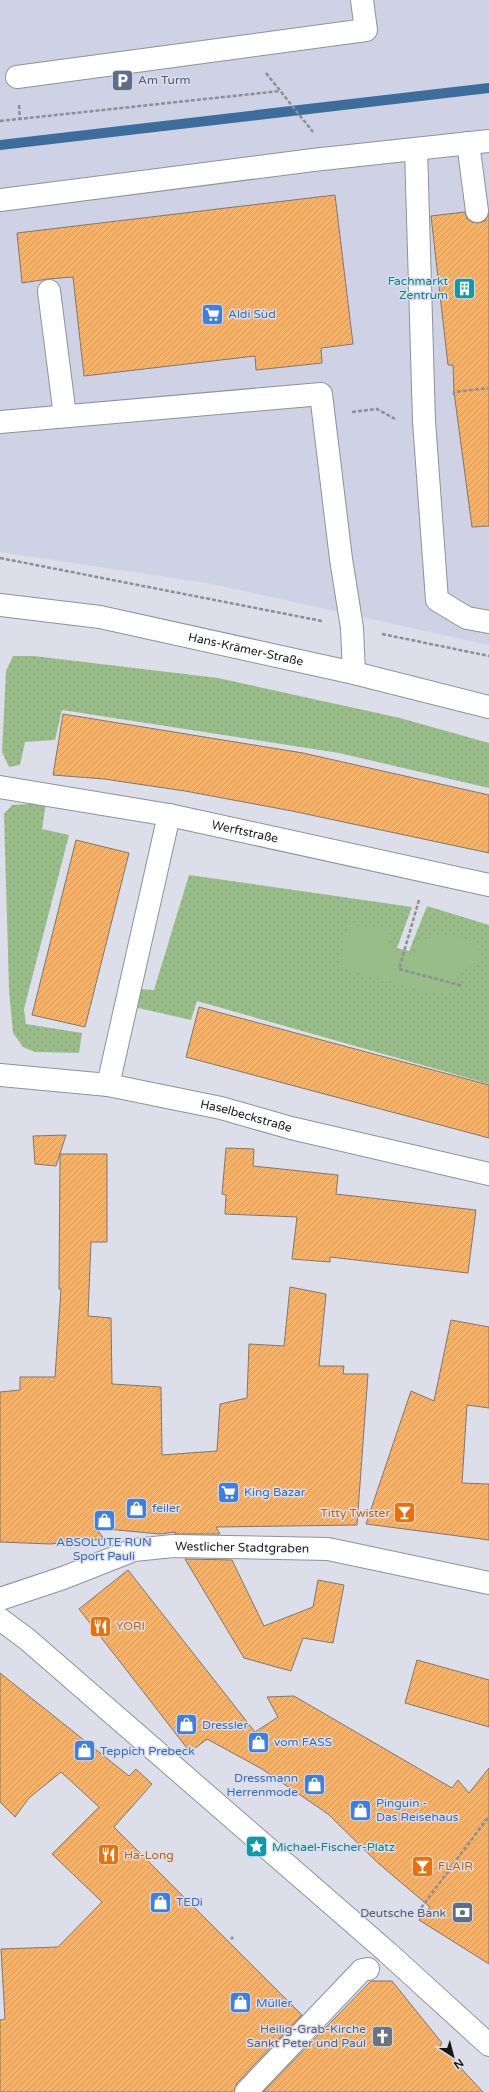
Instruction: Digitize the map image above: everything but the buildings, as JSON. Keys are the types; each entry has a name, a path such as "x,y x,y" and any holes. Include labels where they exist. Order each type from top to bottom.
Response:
{"street":[{"path":"17,77 366,30 362,0"},
{"path":"0,200 313,160 478,142 477,211"},
{"path":"416,149 424,421 437,600 467,618 489,622"},
{"path":"49,291 65,416"},
{"path":"0,422 321,394 341,559 352,628 354,673"},
{"name":"Hans-Krämer-Straße","path":"0,605 100,617 354,673 489,707"},
{"name":"Werftstraße","path":"0,787 168,815 427,870 489,885"},
{"path":"108,1085 168,815"},
{"name":"Haselbeckstraße","path":"0,1075 108,1085 221,1108 290,1128 489,1174"},
{"name":"Westlicher Stadtgraben","path":"0,1599 63,1578 134,1550 173,1546 328,1549 489,1582"},
{"path":"0,1619 28,1640 387,1952 489,2045"},
{"path":"246,2092 362,1970 368,1969"}],"path":[{"path":"264,72 311,130"},
{"path":"0,121 280,91"},
{"path":"454,392 489,388"},
{"path":"377,409 400,422"},
{"path":"0,558 489,656"},
{"path":"427,870 399,969 463,986"},
{"path":"421,1908 489,1816"}],"shaded area":[{"path":"0,0 489,0 489,645 207,583 0,552"}],"green space":[{"path":"13,656 34,656 218,678 400,718 489,743 489,788 339,753 62,710 55,740 25,742 20,765 9,767 2,752 6,671"},
{"path":"46,803 42,829 69,835 24,1009 26,1024 82,1033 79,1053 35,1052 23,1047 13,1033 9,990 4,814 12,805"},
{"path":"189,875 412,907 397,948 409,951 427,906 489,925 489,1084 197,1001 191,1020 134,1007 138,989 154,990"},
{"path":"348,925 391,929 388,948 413,955 419,941 439,934 477,942 480,961 459,972 455,990 442,994 427,992 339,967"}],"waterway":[{"path":"0,145 489,88"}],"place":[{"name":"Am Turm","path":"122,80"},
{"name":"Fachmarkt Zentrum","path":"464,288"},
{"name":"Aldi Süd","path":"213,314"},
{"name":"King Bazar","path":"229,1492"},
{"name":"feiler","path":"137,1508"},
{"name":"Titty Twister","path":"405,1513"},
{"name":"ABSOLUTE RUN Sport Pauli","path":"104,1521"},
{"name":"YORI","path":"101,1626"},
{"name":"Dressler","path":"187,1725"},
{"name":"vom FASS","path":"259,1742"},
{"name":"Teppich Prebeck","path":"84,1751"},
{"name":"Dressmann Herrenmode","path":"314,1785"},
{"name":"Pinguin - Das Reisehaus","path":"360,1810"},
{"name":"Michael-Fischer-Platz","path":"257,1847"},
{"name":"Ha-Long","path":"109,1855"},
{"name":"FLAIR","path":"422,1866"},
{"name":"TEDi","path":"160,1902"},
{"name":"Deutsche Bank","path":"462,1913"},
{"name":"Müller","path":"241,2003"},
{"name":"Heilig-Grab-Kirche Sankt Peter und Paul","path":"382,2036"}]}
